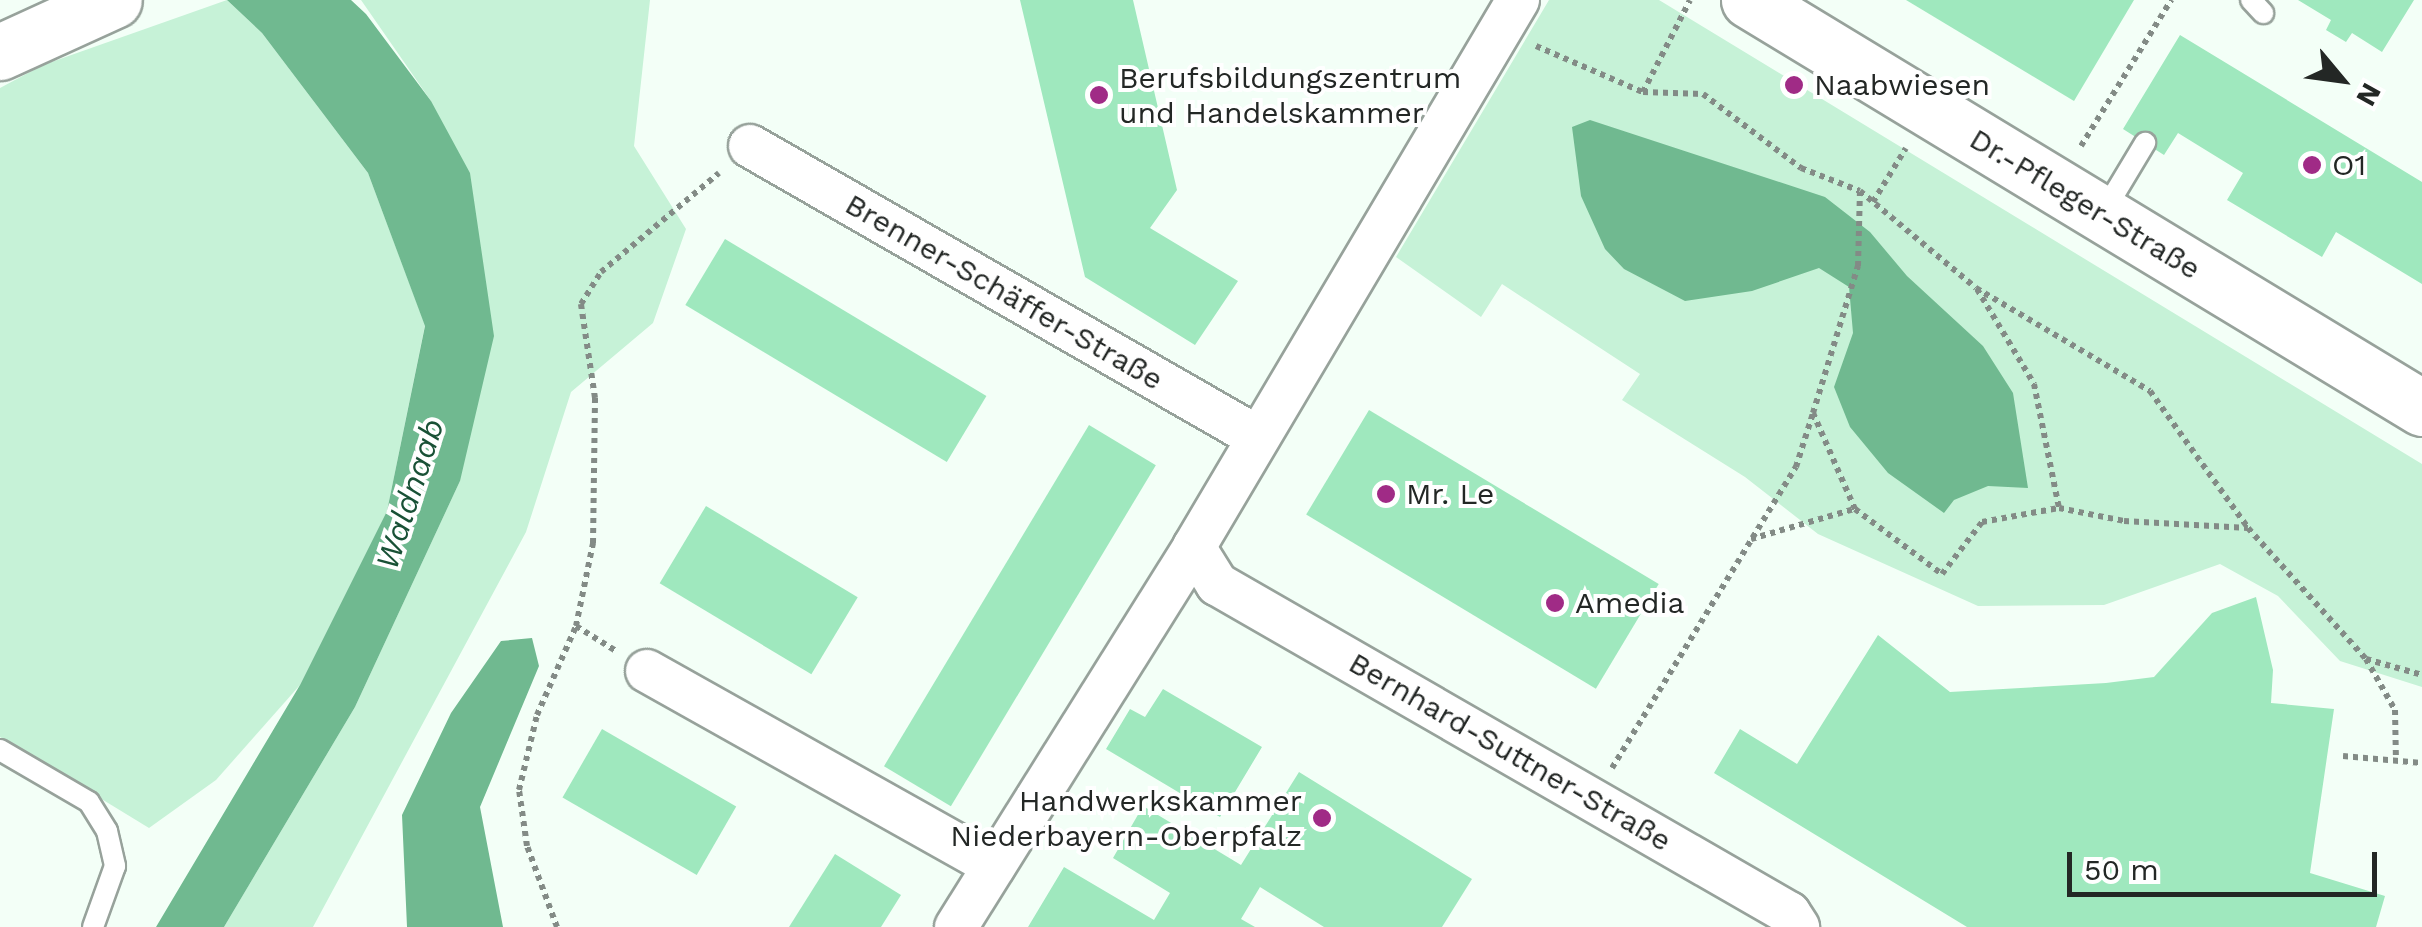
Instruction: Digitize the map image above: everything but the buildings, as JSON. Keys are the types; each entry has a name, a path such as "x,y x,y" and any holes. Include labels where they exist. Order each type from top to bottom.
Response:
{"street":[{"path":"0,52 114,0"},
{"name":"Dr.-Pfleger-Straße","path":"1748,0 2422,408"},
{"path":"956,927 1194,547 1509,15"},
{"name":"Brenner-Schäffer-Straße","path":"750,146 1257,437"},
{"name":"Bernhard-Suttner-Straße","path":"1194,547 1217,584 1593,798 1789,914 1798,927"},
{"path":"646,671 994,866"}],"lane":[{"path":"2102,214 2145,143"},
{"path":"0,750 89,802 107,831 115,866 92,927"}],"path":[{"path":"1643,92 1690,0"},
{"path":"2081,146 2170,0"},
{"path":"1509,15 1643,92 1703,94 1801,168 1860,191 1976,288 2150,392 2248,528 2366,659 2394,710 2396,760"},
{"path":"1873,202 1930,110"},
{"path":"557,927 527,846 519,790 537,714 576,626 593,543 595,398 581,304 601,272 750,146"},
{"path":"1593,798 1796,468 1830,347 1858,266 1860,191"},
{"path":"1976,288 2034,384 2059,508"},
{"path":"1814,414 1855,508 1942,574 1982,522 2059,508 2124,521 2248,528"},
{"path":"1750,539 1855,508"},
{"path":"2366,659 2422,675"},
{"path":"2343,756 2422,762"}],"shaded area":[{"path":"227,0 262,33 368,173 425,325 387,511 300,685 216,780 149,828 0,737 0,88 43,65"},
{"path":"361,0 650,0 634,146 686,229 653,323 571,392 526,532 313,927 224,927 355,707 460,481 431,101"},
{"path":"1549,0 1659,0 2422,464 2422,687 2340,661 2278,596 2220,564 2104,605 1978,606 1818,534 1745,477 1622,400 1640,374 1502,284 1481,317 1396,257"}],"water":[{"name":"Waldnaab","path":"227,0 351,0 366,14 431,101 470,173 494,336 460,481 355,707 224,927 156,927 300,685 387,511 425,326 368,173 262,33"},
{"path":"1590,120 1825,197 1870,232 1907,276 1983,346 2013,393 2028,488 1988,486 1954,500 1944,513 1888,473 1850,427 1834,387 1853,333 1849,287 1819,268 1752,291 1685,301 1624,269 1605,249 1581,196 1572,127"},
{"path":"532,638 539,666 480,807 503,927 407,927 402,815 451,713 501,641"}],"place":[{"name":"Naabwiesen","path":"1794,85"},
{"name":"Berufsbildungszentrum und Handelskammer","path":"1099,95"},
{"name":"O1","path":"2312,165"},
{"name":"Mr. Le","path":"1386,494"},
{"name":"Amedia","path":"1555,603"},
{"name":"Handwerkskammer Niederbayern-Oberpfalz","path":"1322,818"}]}
